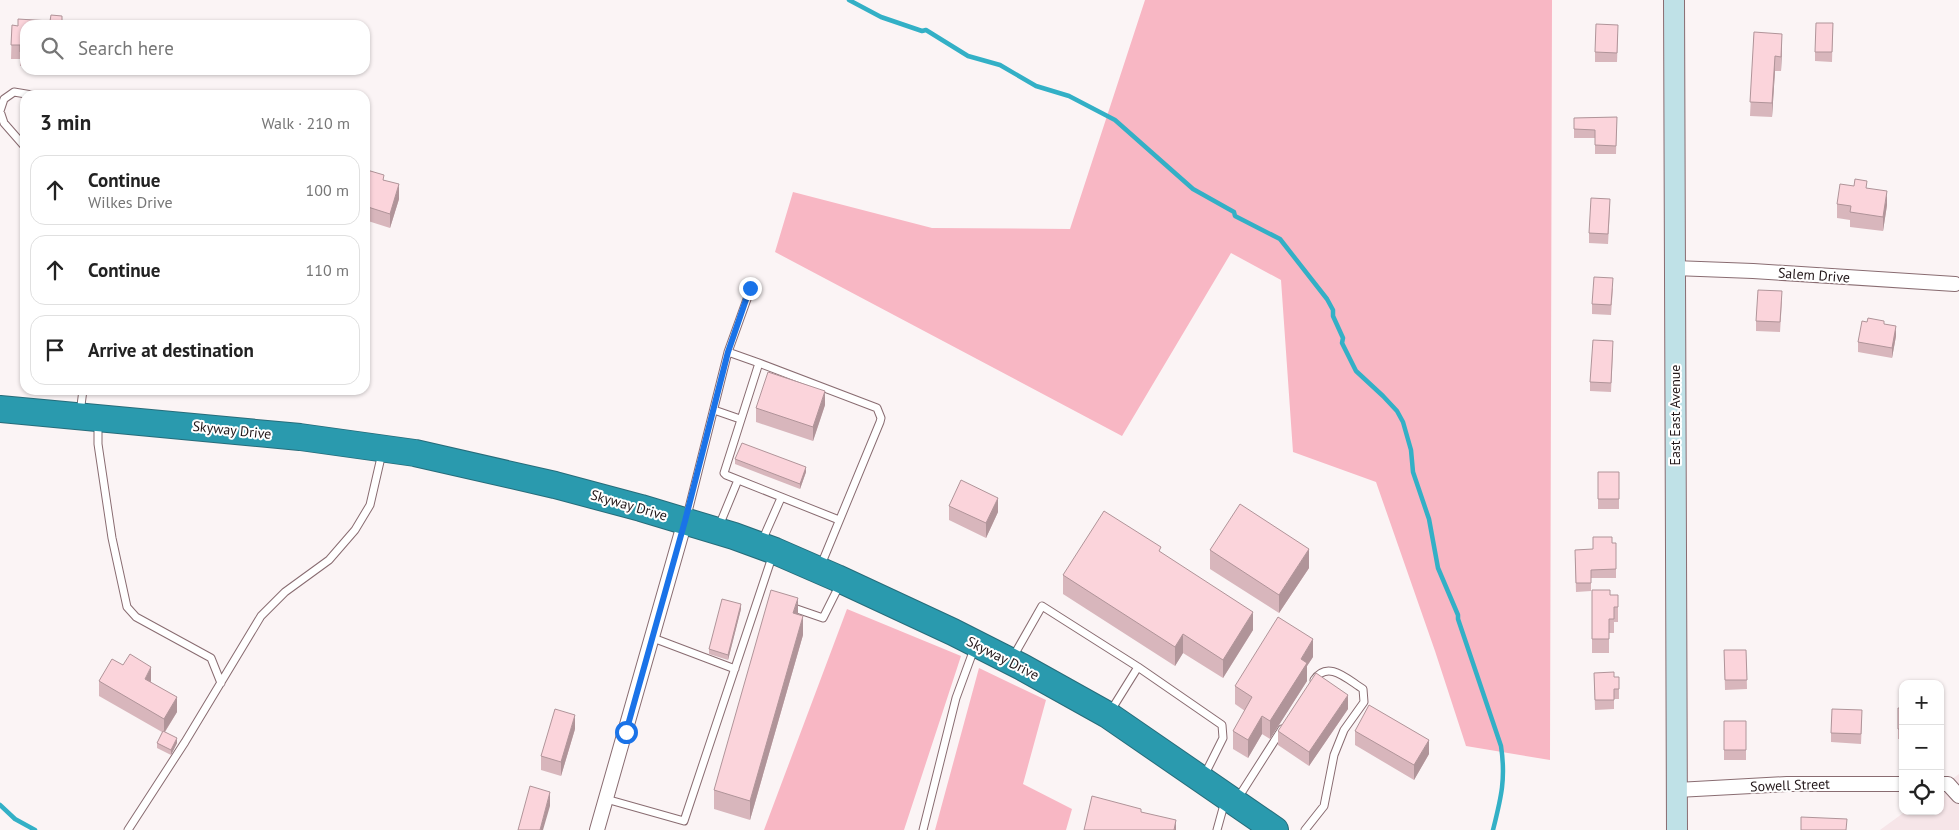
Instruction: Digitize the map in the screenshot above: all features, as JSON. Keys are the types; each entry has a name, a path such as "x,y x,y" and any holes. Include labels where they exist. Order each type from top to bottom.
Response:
{"highway":[{"name":"Skyway Drive","path":"0,409 300,437 384,448 504,472 641,508 717,531 767,549 877,596 1011,662 1108,716 1275,830"}],"street":[{"name":"East East Avenue","path":"1674,0 1678,830"},
{"name":"Salem Drive","path":"1674,268 1753,271 1954,284"},
{"path":"597,830 685,521"},
{"name":"Sowell Street","path":"1677,790 1787,784 1899,784"},
{"path":"1944,784 1959,796"}],"lane":[{"path":"20,93 14,92 4,99 0,111 4,123 20,141"},
{"path":"685,521 728,352 750,288"},
{"path":"728,352 877,408 880,414 880,422 839,520 823,618 786,606"},
{"path":"759,363 724,470 726,475 839,520"},
{"path":"84,395 98,444 112,538 127,607 136,617 211,658 221,683"},
{"path":"714,410 740,419"},
{"path":"128,830 261,616 285,592 330,560 355,530 370,506 384,448"},
{"path":"717,531 738,480"},
{"path":"606,799 684,821 759,596 767,549 781,498"},
{"path":"759,596 768,600"},
{"path":"1011,662 1042,606 1222,725 1223,738 1202,779"},
{"path":"652,638 734,669"},
{"path":"923,830 956,698 976,644"},
{"path":"1108,716 1138,668"},
{"path":"1305,830 1324,806 1334,755 1344,730 1364,702 1363,689 1334,670 1328,670 1317,676 1311,685"},
{"path":"1217,830 1231,799 1290,718"}],"shaded area":[{"path":"1145,0 1552,0 1550,760 1466,746 1376,482 1293,452 1281,280 1231,253 1122,436 775,252 793,192 932,228 1070,229"},
{"path":"847,609 961,656 904,830 764,830"},
{"path":"979,668 1046,700 1023,784 1072,809 1066,830 935,830"},
{"path":"1959,774 1959,830 1880,830 1901,815 1944,815 1944,785"}],"building":[{"path":"51,15 62,16 62,20 50,20"},
{"path":"18,19 34,20 20,20 20,45 11,45 12,25 18,26"},
{"path":"1816,23 1833,23 1832,52 1815,52"},
{"path":"1596,24 1618,25 1617,53 1595,52"},
{"path":"1754,32 1782,34 1781,57 1775,56 1772,103 1750,102"},
{"path":"1617,117 1616,146 1595,145 1595,130 1574,129 1574,118"},
{"path":"370,171 384,175 383,180 399,184 390,214 370,208"},
{"path":"1855,179 1867,181 1866,188 1887,191 1883,217 1850,212 1851,206 1837,204 1840,184 1854,186"},
{"path":"1591,198 1610,199 1608,234 1589,233"},
{"path":"1594,277 1613,278 1611,305 1592,304"},
{"path":"1758,290 1782,291 1780,322 1756,321"},
{"path":"1868,318 1884,321 1884,324 1896,326 1892,348 1858,342 1862,321 1867,322"},
{"path":"1593,340 1613,341 1611,383 1590,382"},
{"path":"768,372 825,391 813,427 756,408"},
{"path":"742,443 806,467 800,484 735,459"},
{"path":"1598,472 1619,472 1619,499 1598,499"},
{"path":"961,480 998,498 986,523 949,506"},
{"path":"1240,504 1309,549 1279,595 1210,550"},
{"path":"1104,511 1161,547 1159,551 1253,612 1223,660 1183,634 1175,647 1063,575"},
{"path":"1593,537 1612,537 1612,543 1616,543 1616,569 1591,570 1591,583 1576,583 1575,550 1593,549"},
{"path":"771,590 798,598 793,613 803,616 750,801 714,790"},
{"path":"1592,590 1610,590 1610,595 1618,595 1618,607 1614,607 1614,619 1609,619 1609,639 1592,639"},
{"path":"722,599 741,604 728,655 709,649"},
{"path":"1278,617 1313,639 1301,659 1307,663 1270,721 1262,716 1248,740 1233,731 1252,697 1235,686"},
{"path":"1724,650 1746,650 1747,680 1725,680"},
{"path":"130,654 151,667 145,679 177,697 164,719 99,681 112,659 123,665"},
{"path":"1614,672 1614,677 1619,677 1619,689 1614,689 1614,700 1595,700 1594,673"},
{"path":"1316,673 1348,695 1309,752 1278,731"},
{"path":"1369,705 1429,740 1414,765 1355,731"},
{"path":"1898,708 1899,708 1899,729"},
{"path":"555,709 575,715 561,762 541,756"},
{"path":"1832,709 1862,710 1861,734 1831,733"},
{"path":"1724,721 1746,721 1746,750 1724,750"},
{"path":"163,731 177,738 171,750 157,743"},
{"path":"530,786 550,792 540,830 518,830"},
{"path":"1092,796 1141,809 1141,812 1176,820 1174,830 1084,830"},
{"path":"1801,817 1847,819 1846,830 1801,830"}],"waterway":[{"path":"849,0 881,17 922,31 926,30 968,56 1000,65 1036,86 1069,96 1115,120 1193,189 1234,212 1235,216 1280,239 1327,299 1343,338 1342,343 1356,371 1397,411 1403,422 1411,450 1413,472 1429,519 1438,568 1458,615 1501,746 1502,788 1493,830"},
{"path":"0,805 15,819 35,830"}],"route":[{"path":"626,732 685,521 728,352 750,288"}]}
